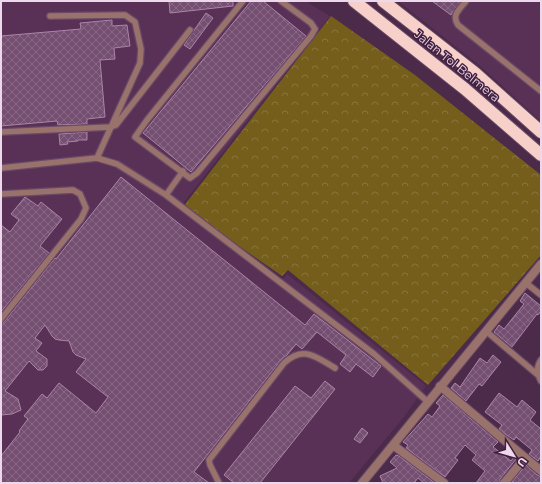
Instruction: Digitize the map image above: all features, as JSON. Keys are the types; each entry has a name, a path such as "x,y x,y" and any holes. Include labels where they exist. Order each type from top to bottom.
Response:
{"highway":[{"path":"350,1 365,11"},
{"name":"Jalan Tol Belmera","path":"354,1 465,89 541,155"},
{"name":"Jalan Tol Belmera","path":"383,1 475,73 541,132"}],"street":[{"path":"362,483 541,264"},
{"path":"440,386 541,471"},
{"path":"393,445 444,483"},
{"path":"504,483 525,458"}],"lane":[{"path":"242,1 135,137 183,171 190,178 197,174 311,36 315,29 311,23 281,1"},
{"path":"466,1 456,14 455,21 458,25 541,91"},
{"path":"50,16 126,15 135,22 141,49 140,63 97,158"},
{"path":"1,132 111,127 116,125 122,120 190,30"},
{"path":"1,168 97,158 117,164 166,195 374,354 428,402"},
{"path":"166,195 183,171"},
{"path":"1,194 73,190 80,194 86,208 81,218 1,319"},
{"path":"526,283 541,295"},
{"path":"486,331 538,375 541,380"},
{"path":"220,483 210,465 210,460 284,363 292,355 311,354 336,368"},
{"path":"538,375 537,368 541,360"}],"shaded area":[{"path":"1,1 305,1 330,16 181,206 131,176 283,279 287,274 426,386 404,417 349,483 1,483"},
{"path":"398,1 541,1 541,121 479,65"}],"green space":[{"path":"331,16 415,75 541,175 541,255 428,385 288,270 282,276 183,207"}],"building":[{"path":"169,1 233,1 233,6 170,13"},
{"path":"251,1 263,1 306,36 191,172 143,133"},
{"path":"432,1 461,1 451,15"},
{"path":"206,13 213,18 190,49 184,45"},
{"path":"112,20 112,26 127,25 130,46 114,48 115,59 100,60 105,117 87,119 87,124 58,125 57,121 1,126 1,36 81,29 80,23"},
{"path":"87,132 87,140 67,142 68,144 60,145 59,134"},
{"path":"121,177 305,325 314,314 381,366 373,377 356,364 350,372 340,364 346,355 317,332 302,349 296,344 281,360 194,472 209,483 1,483 1,456 20,432 19,431 28,419 24,416 42,394 47,398 59,383 96,413 108,397 76,372 86,359 76,355 73,352 69,341 55,339 45,325 35,338 42,343 36,351 47,359 47,366 43,370 38,370 29,361 5,391 18,399 21,410 12,414 1,415 1,323 4,322 55,258 56,259"},
{"path":"25,197 38,206 41,202 62,219 40,246 49,253 1,312 1,225 10,232 19,220 11,214"},
{"path":"525,293 541,306 541,311 538,315 537,314 512,347 494,332 499,325 504,329 524,304 520,301"},
{"path":"493,355 501,362 482,386 479,384 466,401 451,388 455,383 460,387 480,358 487,363"},
{"path":"325,381 335,389 260,483 234,483 224,475 295,386 311,398"},
{"path":"499,393 517,407 522,400 536,412 530,420 541,429 541,456 538,461 529,454 532,450 516,437 514,440 505,434 499,429 502,425 485,412"},
{"path":"443,395 498,442 493,447 511,461 515,456 517,458 500,479 499,483 476,483 485,471 472,460 476,455 465,445 455,458 458,460 445,477 406,448 408,445 403,442 428,414 432,417 440,406 436,403"},
{"path":"362,428 368,433 360,443 354,439"},
{"path":"396,455 435,483 424,483 418,478 414,483 383,483 380,476 397,468 390,462"},
{"path":"526,465 537,475 541,476 541,483 511,483"}]}
